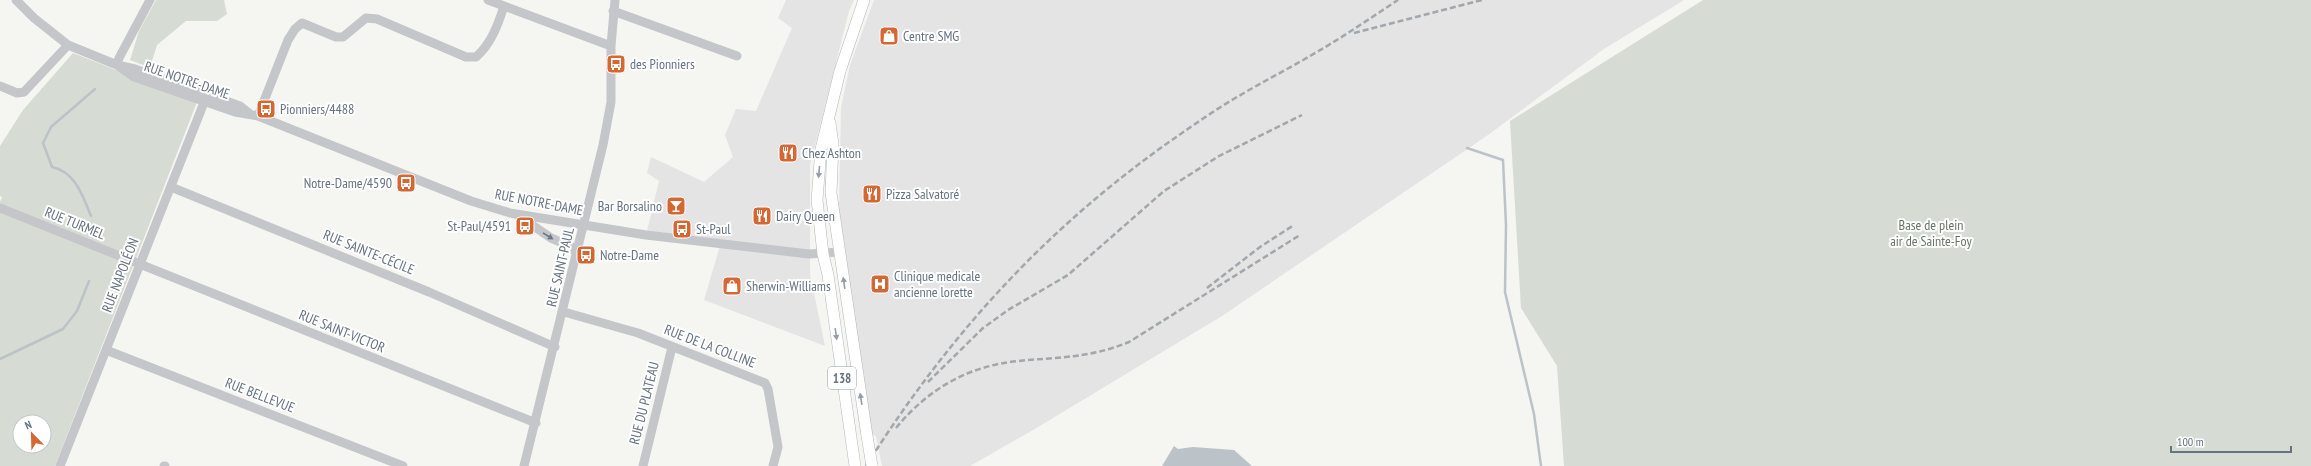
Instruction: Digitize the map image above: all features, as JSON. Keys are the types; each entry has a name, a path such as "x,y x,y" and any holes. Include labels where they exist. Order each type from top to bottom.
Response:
{"main road":[{"name":"138","path":"854,463 828,275 823,254 817,200 821,149 840,72 864,0"},
{"path":"829,120 833,144 831,193 872,466"}],"street":[{"name":"RUE NOTRE-DAME","path":"16,0 34,18 68,45 117,66 134,77 206,98 236,112 254,115 471,201 518,215 646,235 810,254 839,252"},
{"path":"117,66 119,58 150,0"},
{"path":"488,0 611,46"},
{"name":"RUE SAINT-PAUL","path":"524,466 564,312 603,145 611,102 611,46 615,0"},
{"path":"254,115 288,40 295,29 302,23 336,37 343,37 366,18 377,19 466,57 476,57 483,51 498,25 504,6"},
{"path":"614,11 737,56"},
{"path":"0,86 17,93 24,92 68,45"},
{"name":"RUE NAPOLÉON","path":"62,465 139,264 206,98"},
{"name":"RUE SAINTE-CÉCILE","path":"170,187 422,289 555,347"},
{"name":"RUE TURMEL","path":"0,208 139,264"},
{"path":"518,215 551,238 572,247 577,256"},
{"name":"RUE SAINT-VICTOR","path":"139,264 536,423"},
{"name":"RUE DE LA COLLINE","path":"564,312 638,333 765,383 768,389 778,446 778,453 773,466"},
{"name":"RUE DU PLATEAU","path":"643,466 672,347"},
{"name":"RUE BELLEVUE","path":"106,350 403,466"}],"shaded area":[{"path":"786,0 854,0 849,11 810,165 810,274 825,346 704,300 720,246 646,235 659,181 647,173 651,157 704,182 733,157 725,135 736,109 756,111 792,28 778,18"},
{"path":"874,0 1684,0 1604,49 1488,135 1222,316 1033,430 970,466 882,466 876,436 860,433 839,210 841,108 850,65"},
{"path":"1174,446 1178,449 1193,447 1234,450 1252,466 1162,466"}],"green space":[{"path":"156,0 224,0 227,14 217,21 186,21 157,45 152,61 143,65 130,60 139,31"},
{"name":"Base de plein air de Sainte-Foy","path":"1703,0 2311,0 2311,466 1564,466 1557,366 1521,308 1510,121"},
{"path":"73,53 197,102 55,466 0,466 0,202 2,197 0,196 0,146 23,110"}],"waterway":[{"path":"91,216 78,186 67,174 52,167 43,143 51,127 95,89"},
{"path":"1467,148 1503,160 1506,225 1505,292 1534,414 1541,466"},
{"path":"0,359 63,329 77,311 89,281"}],"railway":[{"path":"866,466 897,418 965,329 1041,248 1082,210 1126,174 1207,116 1235,98 1332,43 1398,0"},
{"path":"1354,33 1482,0"},
{"path":"928,382 983,328 1008,310 1068,275 1164,191 1219,156 1302,115"},
{"path":"1207,288 1260,247 1294,225"},
{"path":"896,428 908,414 935,391 966,374 982,368 1018,361 1088,354 1129,342 1300,235"}],"place":[{"name":"Centre SMG","path":"889,36"},
{"name":"des Pionniers","path":"616,64"},
{"name":"Pionniers/4488","path":"266,109"},
{"name":"Chez Ashton","path":"788,153"},
{"name":"Notre-Dame/4590","path":"406,183"},
{"name":"Pizza Salvatoré","path":"872,194"},
{"name":"Bar Borsalino","path":"676,206"},
{"name":"Dairy Queen","path":"762,216"},
{"name":"St-Paul/4591","path":"525,226"},
{"name":"St-Paul","path":"682,229"},
{"name":"Notre-Dame","path":"586,255"},
{"name":"Clinique medicale ancienne lorette","path":"880,284"},
{"name":"Sherwin-Williams","path":"732,286"}]}
